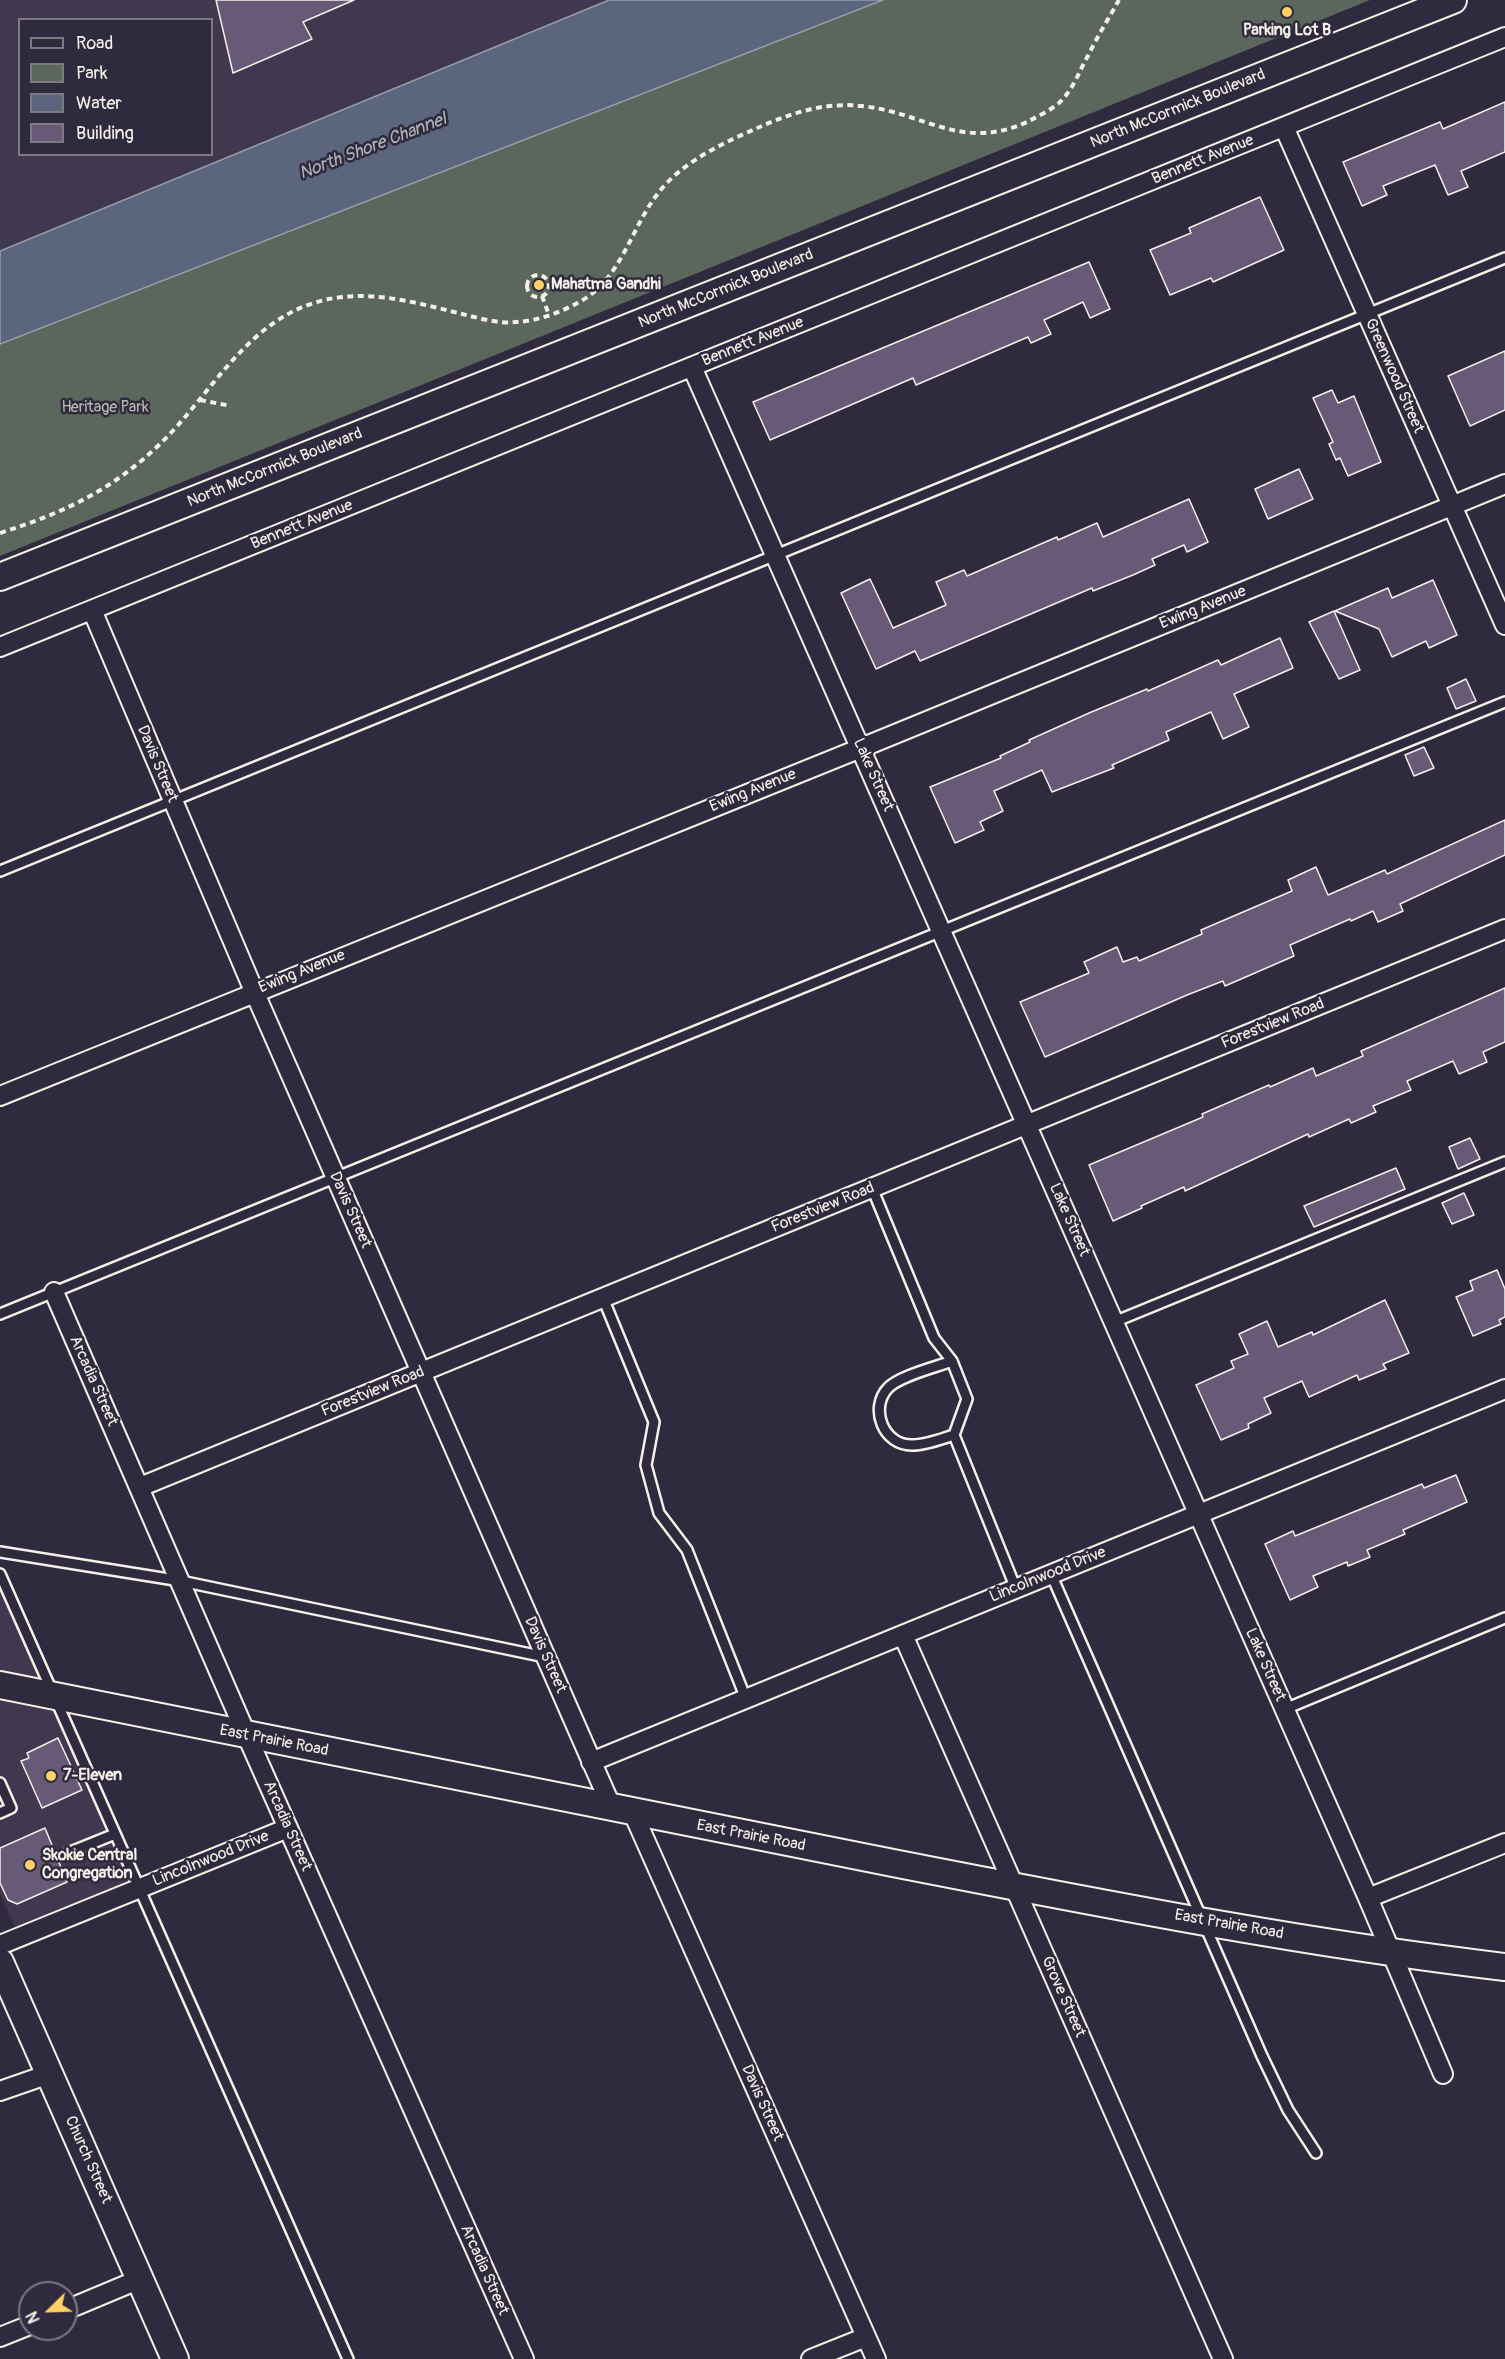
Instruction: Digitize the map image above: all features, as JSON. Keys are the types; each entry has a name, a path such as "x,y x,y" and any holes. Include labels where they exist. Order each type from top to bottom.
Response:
{"street":[{"name":"North McCormick Boulevard","path":"0,577 1453,0"},
{"name":"Bennett Avenue","path":"0,647 1505,38"},
{"name":"Greenwood Street","path":"1284,127 1505,625"},
{"name":"Lake Street","path":"692,367 1393,1954 1443,2074"},
{"name":"Ewing Avenue","path":"0,1096 861,748 1505,484"},
{"name":"Davis Street","path":"92,610 335,1176 591,1761 623,1811 876,2359"},
{"name":"Forestview Road","path":"140,1487 1505,930"},
{"name":"Arcadia Street","path":"54,1292 247,1736 524,2359"},
{"name":"Lincolnwood Drive","path":"591,1761 1505,1389"},
{"name":"Grove Street","path":"903,1635 1223,2359"},
{"name":"East Prairie Road","path":"0,1685 623,1811 1015,1887 1393,1954 1505,1967"},
{"name":"Lincolnwood Drive","path":"0,1945 288,1828"},
{"path":"1368,1898 1505,1843"},
{"name":"Church Street","path":"0,1962 175,2359"},
{"path":"0,2091 49,2074"},
{"path":"78,2305 140,2279"},
{"path":"0,2337 18,2330"},
{"path":"812,2359 866,2337"}],"lane":[{"path":"0,871 1505,258"},
{"path":"0,1314 335,1176 942,933 1505,702"},
{"path":"1114,1322 1505,1162"},
{"path":"872,1188 934,1338 952,1361 967,1399 954,1436 1016,1588"},
{"path":"603,1298 654,1422 646,1465 659,1513 687,1550 746,1699"},
{"path":"952,1361 889,1387 879,1402 879,1420 886,1432 899,1442 913,1445 954,1436"},
{"path":"0,1552 181,1581 546,1657"},
{"path":"0,1574 348,2359"},
{"path":"1051,1574 1288,2110 1316,2152"},
{"path":"1285,1709 1505,1618"},
{"path":"0,1783 11,1808 0,1813"},
{"path":"68,1853 115,1834"}],"path":[{"path":"0,533 51,516 106,489 161,443 260,333 289,314 330,299 366,295 513,323 549,315 599,290 613,272 646,210 662,188 686,167 719,146 801,111 835,104 865,106 952,131 976,135 994,134 1022,124 1060,103 1072,87 1119,0"},
{"path":"535,276 543,276 549,282 548,291 542,296 534,295 528,289 529,281 535,276"},
{"path":"542,296 549,315"},
{"path":"200,400 231,406"}],"shaded area":[{"path":"0,0 609,0 0,251"},
{"path":"0,1579 136,1886 18,1934 0,1894"}],"green space":[{"name":"Heritage Park","path":"883,0 1370,0 0,556 0,344"}],"water":[{"name":"North Shore Channel","path":"609,0 883,0 0,344 0,251"}],"building":[{"path":"216,0 354,0 303,22 312,39 233,73"},
{"path":"1505,102 1505,152 1461,171 1468,187 1448,195 1435,165 1383,186 1387,195 1362,206 1343,162 1440,122 1443,129"},
{"path":"1260,197 1284,250 1213,282 1211,278 1170,295 1150,250 1191,233 1189,228"},
{"path":"1089,262 1110,309 1090,318 1083,302 1044,320 1051,334 1031,343 1028,337 916,385 913,378 770,440 753,402"},
{"path":"1505,351 1505,410 1470,426 1448,376"},
{"path":"1332,390 1338,403 1354,396 1381,462 1348,476 1340,458 1336,460 1329,444 1333,442 1313,398"},
{"path":"1299,469 1313,499 1268,519 1255,489"},
{"path":"1189,499 1208,542 1187,552 1184,545 1152,559 1155,565 1133,575 1093,591 1092,588 920,661 915,651 876,669 841,593 870,579 893,628 946,605 936,582 964,570 967,576 1057,537 1058,540 1097,523 1103,537"},
{"path":"1433,580 1457,635 1429,648 1426,641 1392,657 1379,629 1335,611 1388,588 1392,598"},
{"path":"1334,611 1360,670 1339,679 1309,622"},
{"path":"1280,638 1293,668 1234,694 1249,727 1223,739 1211,712 1166,732 1169,740 1112,765 1114,768 1052,792 1042,770 994,791 1003,811 980,822 984,830 955,843 930,787 1001,758 1000,756 1030,742 1029,740 1089,713 1147,689 1148,691 1218,660 1221,665"},
{"path":"1466,679 1476,701 1456,709 1447,688"},
{"path":"1424,747 1434,768 1414,776 1405,755"},
{"path":"1505,820 1505,855 1400,904 1403,911 1378,922 1373,911 1351,921 1350,919 1290,945 1294,956 1225,986 1223,981 1187,995 1045,1057 1020,1002 1089,973 1084,962 1117,947 1123,962 1137,957 1139,961 1202,934 1201,930 1292,891 1288,880 1316,867 1328,895 1385,870 1387,874"},
{"path":"1505,988 1505,1042 1483,1052 1487,1062 1459,1074 1453,1061 1407,1081 1411,1090 1373,1106 1376,1112 1351,1123 1349,1119 1309,1137 1308,1134 1185,1191 1184,1187 1141,1206 1142,1208 1113,1221 1089,1165 1203,1117 1202,1114 1269,1085 1270,1087 1313,1068 1316,1076 1363,1056 1361,1051"},
{"path":"1470,1138 1480,1159 1458,1169 1449,1147"},
{"path":"1396,1168 1405,1189 1314,1227 1304,1206"},
{"path":"1464,1193 1474,1215 1452,1224 1442,1203"},
{"path":"1497,1270 1505,1289 1505,1317 1499,1320 1501,1324 1473,1336 1456,1297 1473,1290 1470,1281"},
{"path":"1385,1300 1409,1353 1383,1364 1386,1369 1359,1380 1357,1375 1309,1397 1302,1381 1264,1398 1271,1413 1248,1424 1249,1428 1221,1440 1196,1385 1234,1368 1231,1361 1248,1354 1239,1334 1267,1321 1278,1347 1312,1332 1313,1335"},
{"path":"1456,1475 1467,1502 1403,1530 1405,1534 1367,1550 1370,1557 1348,1566 1347,1562 1313,1576 1318,1587 1290,1600 1265,1544 1293,1531 1295,1536 1422,1484 1424,1488"},
{"name":"7-Eleven","path":"58,1738 82,1790 42,1808 21,1761 29,1758 27,1753"},
{"name":"Skokie Central Congregation","path":"45,1828 67,1882 17,1904 8,1900 0,1883 0,1848"}],"place":[{"name":"Parking Lot B","path":"1287,12"},
{"name":"Mahatma Gandhi","path":"539,285"},
{"name":"7-Eleven","path":"51,1776"},
{"name":"Skokie Central Congregation","path":"30,1865"}]}
